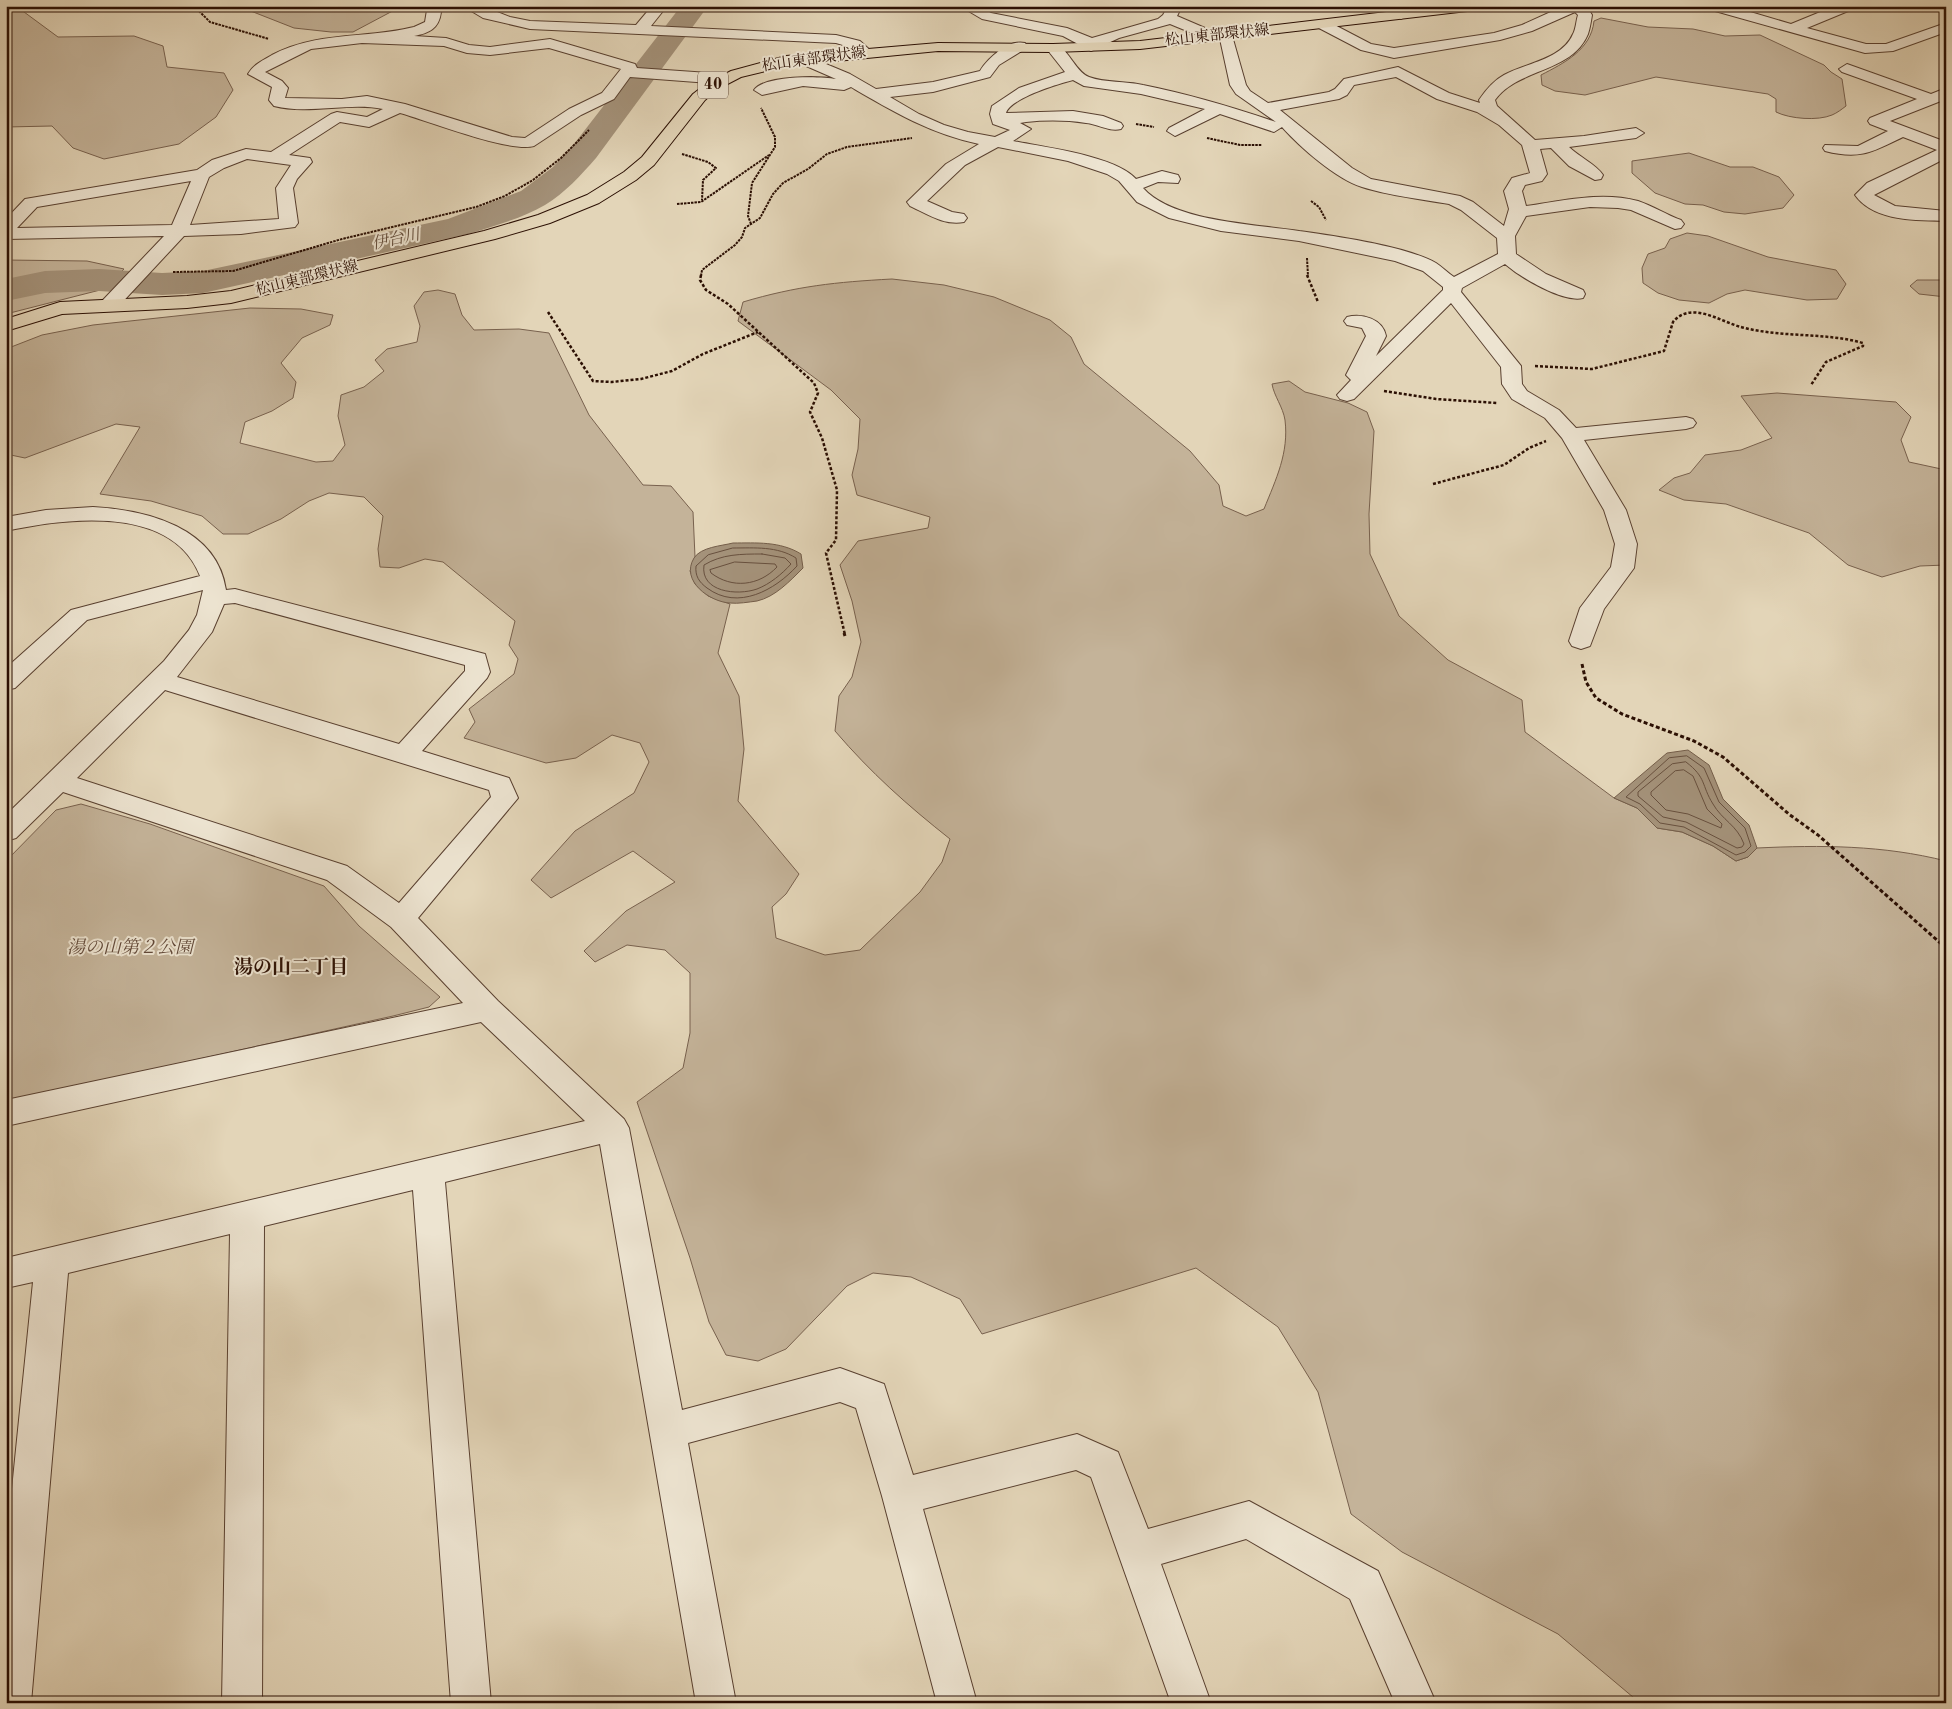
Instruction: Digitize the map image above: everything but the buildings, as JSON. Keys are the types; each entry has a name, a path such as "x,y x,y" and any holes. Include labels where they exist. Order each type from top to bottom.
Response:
{"main road":[{"name":"松山東部環状線","path":"6,325 60,308 187,302 231,297 489,235 544,219 592,199 630,176 648,162 699,97 723,79 760,67 802,59 938,47 1020,46 1053,48 1140,45 1476,6"}],"street":[{"path":"356,38 446,42 467,49 490,51 550,43 630,67 629,72 608,96 575,112 528,143 512,142 399,107 368,100 342,104 280,103 277,100 280,88 277,84 256,74 270,62 305,46 356,38 426,28 433,20 434,10 441,6"},
{"path":"470,6 579,29 836,39 850,41 859,45 865,52"},
{"path":"640,30 660,6"},
{"path":"967,6 987,16 1067,32 1091,46 1172,12 1220,36 1238,85 1244,94 1285,120 1299,136 1346,172 1366,183 1454,200 1467,206 1506,236"},
{"path":"1386,6 1401,15"},
{"path":"1322,24 1384,53 1495,37 1527,28 1575,6 1582,10 1585,15 1581,35 1575,45 1535,69 1502,81 1489,94 1487,100 1488,105 1531,145 1534,165 1539,174 1518,182 1513,192 1519,217 1515,226 1506,236 1507,256"},
{"path":"1791,29 1848,6"},
{"path":"1723,7 1857,48 1873,50 1888,48 1946,26"},
{"path":"762,90 781,84 799,82 866,90 933,86 985,74 994,62 1020,46"},
{"path":"1053,48 1075,74 1084,81 1130,87 1219,108 1299,136"},
{"path":"1384,53 1386,58 1400,69 1398,72"},
{"path":"802,59 866,90 913,118 938,128 1096,163 1125,177 1143,198 1158,207 1197,221 1299,236 1400,256 1428,267 1453,288 1480,329 1502,352 1511,366 1512,384 1519,396 1552,414 1571,435 1615,510 1626,544 1622,568 1592,608 1581,641"},
{"path":"1847,69 1939,96"},
{"path":"629,72 723,79"},
{"path":"1267,108 1333,96 1341,92 1350,82 1358,79 1398,72 1429,89 1476,106 1497,120 1505,122"},
{"path":"958,218 948,217 916,202 959,162 1023,129 1004,120 998,114 998,109 1003,104 1037,85 1075,74"},
{"path":"1939,96 1876,122 1946,148"},
{"path":"275,157 337,116 368,122 399,107"},
{"path":"1174,132 1219,108"},
{"path":"938,128 966,127 1042,116 1096,120 1114,126"},
{"path":"1531,145 1584,141 1636,132"},
{"path":"1831,148 1860,151 1902,132"},
{"path":"1554,143 1575,162 1595,175"},
{"path":"6,234 252,230 289,223 284,185 287,178 304,162 246,154 230,145"},
{"path":"1946,152 1873,187 1864,194 1870,202 1882,208 1914,214 1946,216"},
{"path":"6,230 31,203 202,174 218,164 246,154"},
{"path":"109,305 179,231 202,174"},
{"path":"1133,186 1153,177 1166,176 1172,179"},
{"path":"1519,212 1596,202 1618,202 1646,210 1662,220 1675,224"},
{"path":"1351,391 1453,288 1507,256"},
{"path":"1507,256 1530,272 1576,294"},
{"path":"1351,391 1352,382 1376,336 1375,330 1368,324 1354,321"},
{"path":"1571,435 1686,423"},
{"path":"6,524 66,513 105,515 146,521 171,531 194,547 206,565 213,589 205,622 191,644 160,680 6,831"},
{"path":"6,682 79,615 213,589 476,660 478,672 404,755"},
{"path":"160,680 500,784 505,798 401,918"},
{"path":"59,781 337,873 401,918 486,1009 613,1128 716,1703"},
{"path":"6,1113 486,1009"},
{"path":"6,1273 613,1128"},
{"path":"428,1172 471,1703"},
{"path":"242,1703 247,1216"},
{"path":"11,1703 52,1262"},
{"path":"667,1431 840,1385 871,1396 901,1496 958,1703"},
{"path":"901,1496 1077,1452 1105,1465 1138,1551 1191,1703"},
{"path":"1138,1551 1248,1520 1364,1585 1416,1703"}],"path":[{"path":"194,6 210,22 270,39"},
{"path":"751,224 748,216 752,183 772,153 775,137 758,103 758,95 762,90"},
{"path":"141,272 206,273 231,271 256,266 341,240 440,219 483,206 520,188 547,171 569,152 603,113 604,106 601,100"},
{"path":"844,636 826,553 836,540 837,490 822,438 810,412 818,393 814,383 728,304 706,290 700,280 702,270 735,245 742,237 745,228 760,218 773,194 783,184 808,169 826,154 847,147 916,137"},
{"path":"660,146 708,162 716,168 703,180 701,187 704,197 701,202"},
{"path":"677,204 701,202 772,153"},
{"path":"548,312 593,381 612,382 641,379 672,370 703,354 758,332"},
{"path":"1512,375 1523,368 1537,365 1592,369 1615,365 1664,351 1674,320 1680,315 1690,313 1700,314 1752,330 1849,339 1863,344 1863,346 1851,352 1828,359 1819,368 1812,385"},
{"path":"1351,391 1496,404 1528,400"},
{"path":"1433,484 1504,465 1538,444 1555,437 1571,435"},
{"path":"1581,641 1583,676 1595,697 1614,710 1706,746 1734,764 1800,824 1818,835 1946,948"}],"green space":[{"path":"6,6 20,9 58,37 134,36 163,46 167,67 224,73 233,90 216,117 179,144 104,159 73,148 52,126 6,127"},
{"path":"238,6 402,6 353,32 331,32 294,28"},
{"path":"1601,18 1648,27 1693,29 1725,36 1760,35 1824,65 1842,79 1846,106 1826,117 1812,119 1796,118 1776,112 1776,99 1768,94 1656,77 1585,95 1555,91 1542,85 1541,75 1559,66 1582,48 1592,31 1594,21"},
{"path":"1689,153 1730,167 1753,167 1779,177 1794,195 1783,208 1745,214 1724,212 1703,205 1685,204 1655,193 1632,173 1632,161"},
{"path":"1687,233 1708,236 1768,257 1836,270 1846,284 1837,299 1807,300 1745,290 1727,294 1709,303 1679,300 1658,293 1643,283 1642,268 1648,254 1665,248 1670,239"},
{"path":"6,260 87,261 124,269 104,289 6,314"},
{"path":"892,279 944,285 994,297 1050,320 1071,337 1084,364 1190,451 1219,485 1223,506 1246,516 1264,509 1283,455 1286,432 1285,420 1272,384 1289,381 1305,392 1348,403 1367,412 1374,431 1369,514 1370,554 1399,616 1448,660 1522,700 1525,732 1614,798 1637,808 1657,828 1682,832 1713,846 1736,861 1748,857 1757,848 1852,847 1899,852 1946,861 1946,1703 1640,1703 1558,1634 1402,1552 1351,1514 1318,1392 1278,1327 1196,1268 982,1334 960,1299 911,1277 873,1273 847,1286 786,1349 758,1361 726,1355 709,1322 690,1258 637,1102 683,1068 690,1033 690,973 665,950 627,945 595,962 584,951 626,911 675,882 633,851 551,898 531,880 575,831 634,793 649,762 640,743 612,735 576,758 546,763 464,738 475,722 469,709 514,674 518,659 509,645 515,621 443,562 425,559 399,568 380,567 378,549 383,516 364,497 329,493 309,501 281,519 248,534 223,534 202,516 151,501 100,494 140,427 116,424 25,458 6,454 6,349 42,335 93,325 250,308 301,309 333,315 330,325 302,338 281,363 296,382 293,398 272,411 245,422 240,443 316,462 333,461 345,445 338,416 341,395 364,387 384,371 375,360 387,349 417,342 420,326 414,306 424,292 438,290 455,294 462,315 474,330 519,329 549,333 589,415 643,485 671,486 693,512 695,557 690,571 695,584 708,596 730,604 718,653 739,696 744,749 738,801 799,874 786,894 772,907 776,938 825,955 860,950 920,892 942,862 950,839 890,788 835,731 839,696 852,677 861,642 852,601 840,565 858,541 928,528 930,517 857,495 852,475 858,449 860,419 831,390 738,321 743,302 781,292 817,286"},
{"path":"1917,280 1946,280 1946,297 1919,294 1910,286"},
{"path":"1777,393 1896,402 1911,417 1901,440 1909,462 1946,470 1946,565 1920,566 1882,577 1848,565 1809,533 1726,504 1684,500 1659,490 1674,478 1690,473 1705,455 1741,450 1772,438 1741,396"},
{"name":"湯の山第２公園","path":"81,804 150,824 324,886 359,926 440,997 429,1007 393,1016 6,1102 6,861 56,810"}],"water":[{"path":"733,543 768,544 785,547 801,554 803,568 782,588 764,599 740,603 722,602 699,589 691,575 691,566 694,558 701,551"},
{"path":"1688,750 1709,765 1723,799 1749,825 1757,848 1748,857 1736,861 1713,846 1682,832 1657,828 1637,808 1614,798 1667,753"}],"waterway":[{"name":"伊台川","path":"6,290 45,282 99,280 162,284 203,282 456,227 493,215 533,198 564,174 585,151 695,6"}],"district":[{"name":"湯の山二丁目","path":"291,968"}]}
